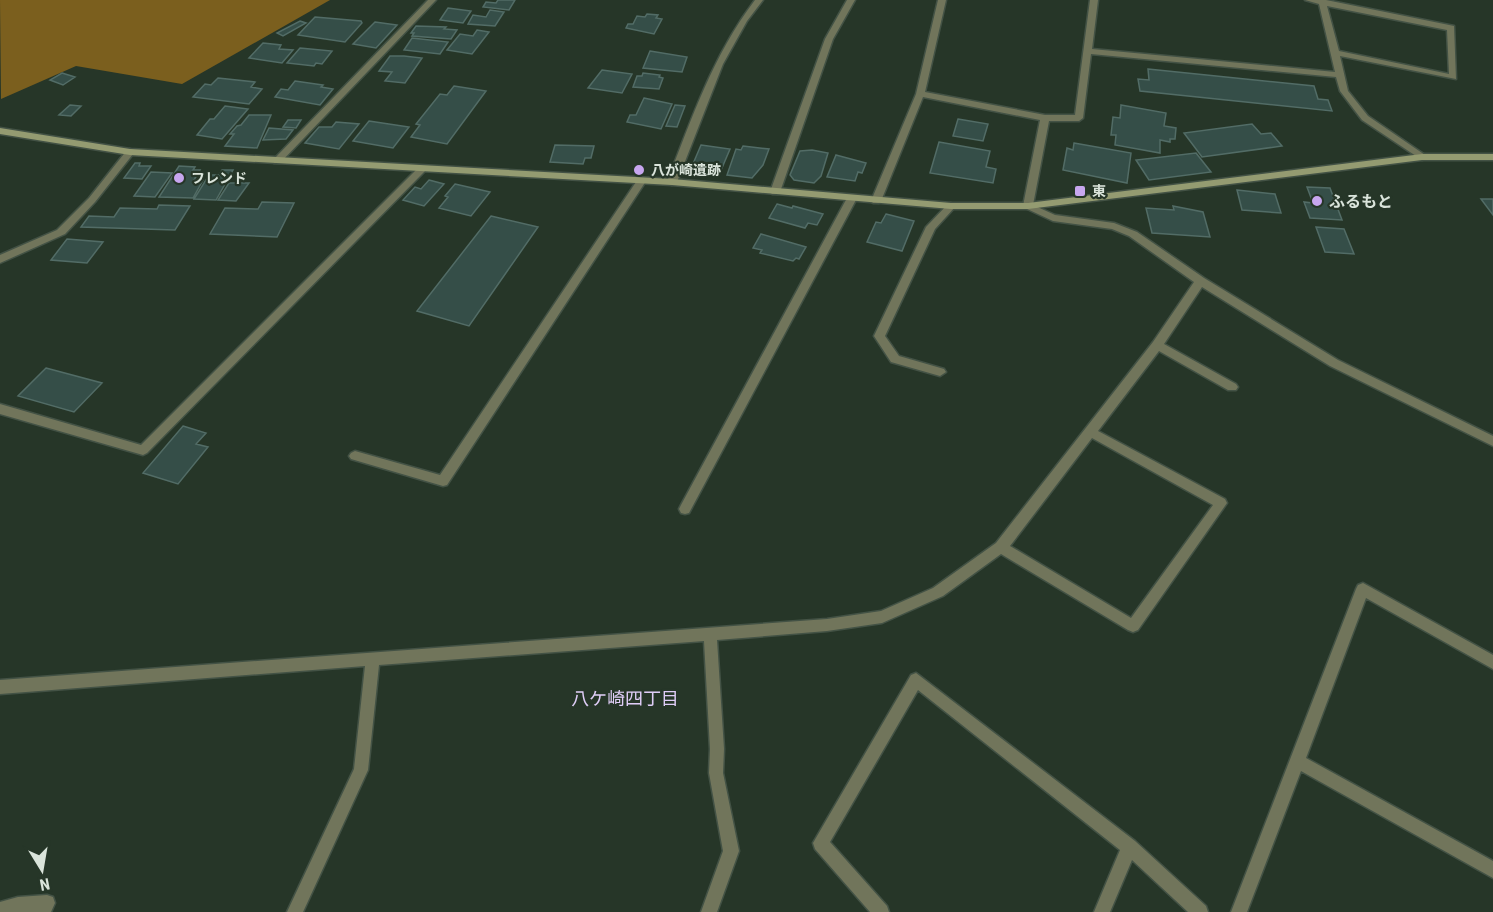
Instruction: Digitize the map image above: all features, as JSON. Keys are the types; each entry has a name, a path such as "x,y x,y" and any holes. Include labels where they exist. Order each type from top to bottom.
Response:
{"street":[{"path":"277,161 432,0"},
{"path":"672,182 727,45 759,0"},
{"path":"775,192 829,39 851,0"},
{"path":"876,201 920,94 942,0"},
{"path":"920,94 1045,118 1079,118 1094,0"},
{"path":"1309,0 1451,28 1453,77 1335,53"},
{"path":"1322,1 1344,91 1365,118 1422,157"},
{"path":"1088,51 1340,75"},
{"path":"1028,207 1045,118"},
{"path":"0,131 130,152 672,182 951,206 1028,207 1225,180 1422,157 1493,156"},
{"path":"0,259 60,232 92,200 130,152"},
{"path":"0,408 143,450 422,169"},
{"path":"355,456 443,481 641,181"},
{"path":"685,509 852,198"},
{"path":"940,372 895,359 879,336 931,227 951,206"},
{"path":"1028,207 1053,218 1114,226 1124,230 1200,281 1334,363 1493,441"},
{"path":"0,687 826,625 882,617 938,592 1001,547 1157,345 1200,281"},
{"path":"1157,345 1232,387"},
{"path":"1001,547 1132,626 1221,503 1090,432"},
{"path":"1239,912 1363,589 1493,662"},
{"path":"709,912 731,851 716,773 717,750 710,634"},
{"path":"295,912 361,770 373,660"},
{"path":"881,912 821,843 916,681 1129,847 1200,912"},
{"path":"1297,761 1493,870"},
{"path":"1102,912 1129,847"},
{"path":"0,910 18,905 47,903 41,912"}],"shaded area":[{"path":"0,0 330,0 182,84 76,66 1,99"}],"building":[{"path":"498,0 515,0 509,10 483,7 486,2 496,3"},
{"path":"448,8 471,11 463,23 440,20"},
{"path":"490,10 504,12 495,26 468,24 473,15 486,17"},
{"path":"647,14 658,15 656,18 662,19 654,34 626,28 628,24 633,24 637,16 645,17"},
{"path":"315,17 361,21 362,23 345,42 298,35"},
{"path":"300,21 306,23 283,36 277,33"},
{"path":"375,22 397,25 376,48 353,44"},
{"path":"416,26 446,27 444,29 457,30 451,39 412,36 414,33 411,33"},
{"path":"477,30 489,32 472,54 447,50 460,34 473,36"},
{"path":"412,38 448,42 440,54 404,50"},
{"path":"263,43 281,45 279,49 293,50 282,63 249,58"},
{"path":"300,48 332,51 322,64 316,63 314,66 287,63"},
{"path":"650,51 687,57 682,72 643,68"},
{"path":"390,56 422,58 405,83 385,81 392,72 379,71"},
{"path":"1148,69 1314,86 1318,99 1328,100 1332,111 1140,91 1138,79 1149,80"},
{"path":"602,70 632,74 622,93 588,88"},
{"path":"62,73 75,77 63,85 50,80"},
{"path":"643,73 660,75 659,77 663,78 659,89 633,87 637,76 642,76"},
{"path":"218,78 255,82 251,87 262,89 249,104 193,97 205,84 211,85"},
{"path":"295,81 323,85 321,87 333,89 320,105 275,97 281,89 288,90"},
{"path":"454,86 486,91 447,144 411,137 420,125 416,124 440,94 447,95"},
{"path":"644,98 672,104 661,129 627,122 630,115 636,115"},
{"path":"70,105 81,106 71,116 59,115"},
{"path":"675,105 685,106 677,127 666,126"},
{"path":"1121,105 1166,113 1164,126 1176,128 1175,139 1170,139 1170,142 1160,140 1160,153 1115,145 1116,135 1111,135 1113,117 1120,118"},
{"path":"225,106 248,109 222,139 197,135 210,119 214,119"},
{"path":"249,115 271,115 257,148 225,146 234,134 230,134"},
{"path":"958,119 988,124 983,141 953,136"},
{"path":"288,120 301,120 296,128 283,127"},
{"path":"369,121 409,127 393,148 353,141"},
{"path":"336,122 359,124 339,149 305,143 319,127 332,127"},
{"path":"1252,124 1261,134 1271,133 1282,146 1202,157 1184,133"},
{"path":"269,128 293,130 286,139 263,140"},
{"path":"939,142 990,151 986,167 996,169 993,183 930,173"},
{"path":"1074,143 1131,153 1127,183 1063,170 1067,148 1073,150"},
{"path":"555,145 594,146 591,158 585,158 583,164 550,162"},
{"path":"701,145 730,149 719,175 690,171"},
{"path":"743,146 769,149 763,165 752,178 727,175 736,149 741,150"},
{"path":"812,150 828,153 821,176 814,183 794,180 790,175 800,151"},
{"path":"1196,153 1211,172 1149,180 1136,160"},
{"path":"836,155 866,163 862,173 858,172 855,181 827,177"},
{"path":"135,163 140,163 139,166 151,166 142,179 124,178"},
{"path":"179,166 195,167 193,170 200,170 194,180 203,180 193,198 159,197"},
{"path":"222,170 233,170 216,200 194,199 209,175 219,175"},
{"path":"151,172 172,173 155,197 134,196"},
{"path":"429,180 444,184 424,206 403,200 415,187 421,189"},
{"path":"229,183 249,183 236,201 218,200"},
{"path":"455,184 490,192 471,216 439,208"},
{"path":"1307,187 1330,188 1342,220 1310,218 1304,202 1313,203"},
{"path":"1237,190 1275,194 1281,213 1242,210"},
{"path":"1481,199 1493,199 1493,215"},
{"path":"262,202 294,203 277,237 210,234 225,208 258,209"},
{"path":"777,204 823,214 817,225 808,223 805,228 769,218"},
{"path":"159,205 190,206 175,230 81,227 89,216 114,217 120,208 157,209"},
{"path":"1173,206 1203,212 1210,237 1152,233 1146,208 1174,210"},
{"path":"886,214 914,221 902,251 867,242 876,222 881,223"},
{"path":"491,216 538,227 469,326 417,311"},
{"path":"1316,227 1344,229 1354,254 1325,252"},
{"path":"761,234 806,247 799,259 796,258 793,261 760,253 762,250 753,248"},
{"path":"67,239 103,242 87,263 51,260"},
{"path":"46,368 102,383 74,412 18,396"},
{"path":"183,426 206,433 196,444 208,447 178,484 143,473"}],"place":[{"name":"八が崎遺跡","path":"639,170"},
{"name":"フレンド","path":"179,178"},
{"name":"東","path":"1080,191"},
{"name":"ふるもと","path":"1317,201"}],"district":[{"name":"八ケ崎四丁目","path":"625,698"}]}
